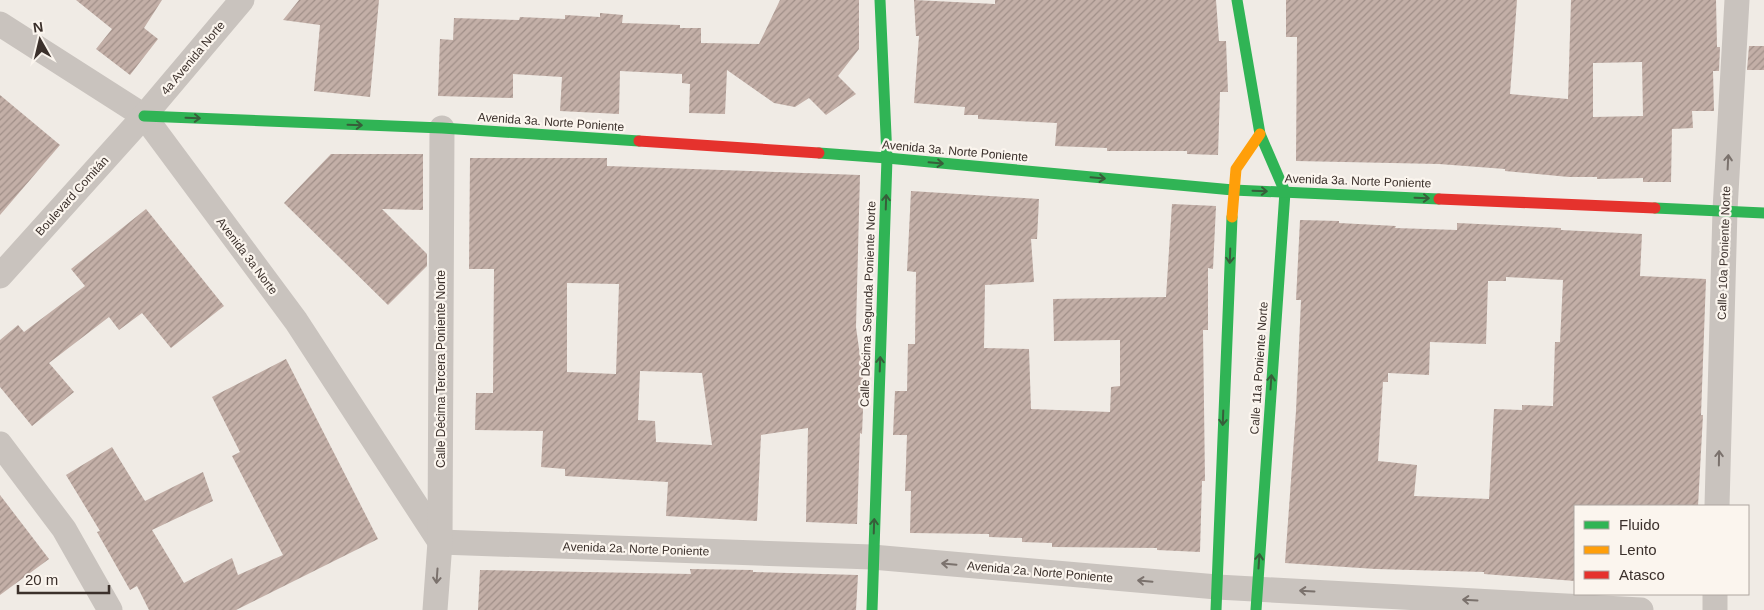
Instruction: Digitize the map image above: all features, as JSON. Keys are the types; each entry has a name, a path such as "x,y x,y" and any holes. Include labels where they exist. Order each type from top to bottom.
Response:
{"street":[{"name":"4a Avenida Norte","path":"144,116 242,0"},
{"name":"Calle Décima Segunda Poniente Norte","path":"872,610 872,557 887,158 880,0"},
{"name":"Calle 11a Poniente Norte","path":"1238,0 1260,134 1285,192 1257,599"},
{"name":"Calle 10a Poniente Norte","path":"1717,505 1725,210 1736,0"},
{"name":"Avenida 3a Norte","path":"0,24 144,116 296,321 440,542"},
{"name":"Avenida 3a. Norte Poniente","path":"144,116 442,128 887,158 1233,190 1764,213"},
{"name":"Boulevard Comitán","path":"0,276 144,116"},
{"name":"Calle Décima Tercera Poniente Norte","path":"435,610 440,542 442,128"},
{"path":"1216,598 1233,190 1236,169 1260,134"},
{"path":"0,444 64,529 110,610"},
{"name":"Avenida 2a. Norte Poniente","path":"440,542 872,557 1216,598 1641,610"},
{"path":"1715,595 1715,610"}],"building":[{"path":"76,0 162,0 144,28 158,39 130,75 96,49 112,29"},
{"path":"299,0 379,0 370,97 314,91 320,25 283,20"},
{"path":"780,0 859,0 859,49 838,76 856,94 826,115 809,98 795,107 774,103 727,70 725,114 689,113 690,84 682,83 682,74 620,71 619,114 560,111 562,77 513,74 513,98 438,96 440,39 453,40 454,18 519,20 520,17 565,19 565,15 600,17 600,13 623,15 622,23 680,25 680,28 701,28 701,43 759,44"},
{"path":"914,0 995,4 995,0 1216,0 1219,41 1226,41 1228,92 1220,92 1218,155 1187,154 1187,151 1107,151 1107,148 1055,146 1057,123 978,119 978,115 964,115 965,107 914,103 919,36 916,36"},
{"path":"1286,0 1517,0 1510,94 1568,99 1571,0 1716,0 1717,47 1720,47 1719,71 1713,71 1714,111 1692,111 1693,128 1672,129 1671,182 1643,182 1643,178 1597,179 1597,177 1569,177 1505,171 1505,169 1439,164 1296,161 1297,37 1286,37","holes":["1642,62 1643,116 1593,117 1593,63"]},
{"path":"1749,46 1764,46 1764,70 1747,70"},
{"path":"0,95 60,145 0,215"},
{"path":"331,154 423,154 423,210 382,209 427,254 427,266 388,305 284,203"},
{"path":"470,158 607,158 607,166 860,175 856,327 864,385 862,434 860,433 857,524 806,522 808,428 761,435 757,521 666,516 668,482 565,476 565,469 541,467 543,431 475,430 476,393 493,393 494,269 469,269","holes":["567,283 619,284 616,374 567,372","640,371 702,373 712,445 656,442 655,421 638,420"]},
{"path":"911,191 1039,199 1037,239 1031,239 1034,282 985,285 984,348 1029,349 1031,409 1110,412 1111,387 1120,386 1120,340 1054,341 1053,299 1166,297 1172,204 1216,206 1213,269 1208,268 1208,330 1203,330 1205,481 1202,481 1200,552 1157,550 1157,548 1052,547 1052,543 1022,542 1022,538 989,537 989,534 910,533 911,491 905,491 907,435 893,435 895,391 907,391 908,344 915,344 916,272 907,271"},
{"path":"146,209 224,306 171,348 142,313 119,330 109,317 49,363 74,392 32,426 0,387 0,340 18,325 24,332 85,286 71,269"},
{"path":"1300,220 1339,221 1339,223 1396,226 1395,228 1457,230 1457,223 1642,234 1640,276 1706,279 1701,415 1703,415 1698,505 1574,505 1574,581 1484,574 1484,572 1376,569 1285,563 1296,411 1301,300 1296,300","holes":["1506,277 1563,280 1560,342 1555,342 1553,406 1522,405 1522,410 1494,409 1489,499 1414,496 1417,465 1378,461 1383,382 1388,382 1388,373 1429,375 1430,342 1486,344 1488,281 1506,281"]},
{"path":"286,359 378,539 236,610 149,610 137,586 130,590 97,532 100,531 66,475 112,447 145,501 203,472 213,501 152,530 184,583 232,558 238,575 283,555 232,456 240,452 212,397"},
{"path":"0,495 49,559 0,595"},
{"path":"690,569 858,575 856,610 478,610 480,570 691,574"}],"traffic: fast":[{"path":"872,610 887,158 880,0"},
{"path":"1237,0 1260,134 1285,192 1256,610"},
{"path":"144,116 442,128 639,141"},
{"path":"819,153 1233,190 1439,199"},
{"path":"1655,208 1764,213"},
{"path":"1216,610 1232,217"}],"traffic: slow":[{"path":"1232,217 1236,169 1260,134"}],"traffic: jam":[{"path":"639,141 819,153"},
{"path":"1439,199 1655,208"}]}
